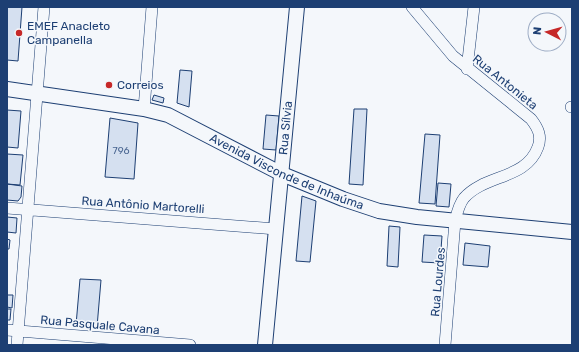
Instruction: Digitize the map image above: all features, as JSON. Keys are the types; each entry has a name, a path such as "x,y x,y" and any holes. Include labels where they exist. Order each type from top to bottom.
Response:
{"main road":[{"name":"Rua Sílvia","path":"265,345 297,7"},
{"name":"Avenida Visconde de Inhaúma","path":"7,89 144,109 168,115 282,174 343,199 379,211 455,221 572,232"}],"street":[{"path":"17,345 13,331 28,210 44,7"},
{"path":"144,109 152,7"},
{"name":"Rua Antonieta","path":"412,7 453,56 467,69 531,119 537,127 540,136 534,156 528,165 475,188 463,198 455,221"},
{"path":"467,69 474,7"},
{"name":"Rua Antônio Martorelli","path":"7,208 276,229"},
{"name":"Rua Lourdes","path":"445,345 455,221"},
{"name":"Rua Pasquale Cavana","path":"13,331 190,345"}],"building":[{"path":"7,7 22,7 18,61 7,60"},
{"path":"180,70 192,71 189,107 177,103"},
{"path":"154,95 164,98 163,103 152,100"},
{"path":"354,109 367,109 363,185 349,184"},
{"path":"7,110 21,111 18,148 7,147"},
{"path":"266,115 279,116 276,150 263,149"},
{"path":"110,118 138,123 134,179 105,177"},
{"path":"425,134 440,135 435,204 419,203"},
{"path":"7,154 23,155 20,185 7,184"},
{"path":"438,183 451,184 449,207 436,206"},
{"path":"7,184 22,186 21,197 18,201 7,200"},
{"path":"302,196 316,201 310,262 296,261"},
{"path":"7,217 17,218 16,233 7,232"},
{"path":"389,226 400,227 398,267 387,266"},
{"path":"424,235 442,236 440,263 422,262"},
{"path":"7,239 10,240 9,249 7,249"},
{"path":"465,243 490,246 488,267 463,265"},
{"path":"80,279 101,280 97,327 76,325"},
{"path":"7,295 13,295 12,308 7,307"},
{"path":"7,309 11,309 10,320 7,320"}],"place":[{"name":"EMEF Anacleto Campanella","path":"19,33"},
{"name":"Correios","path":"109,85"}]}
